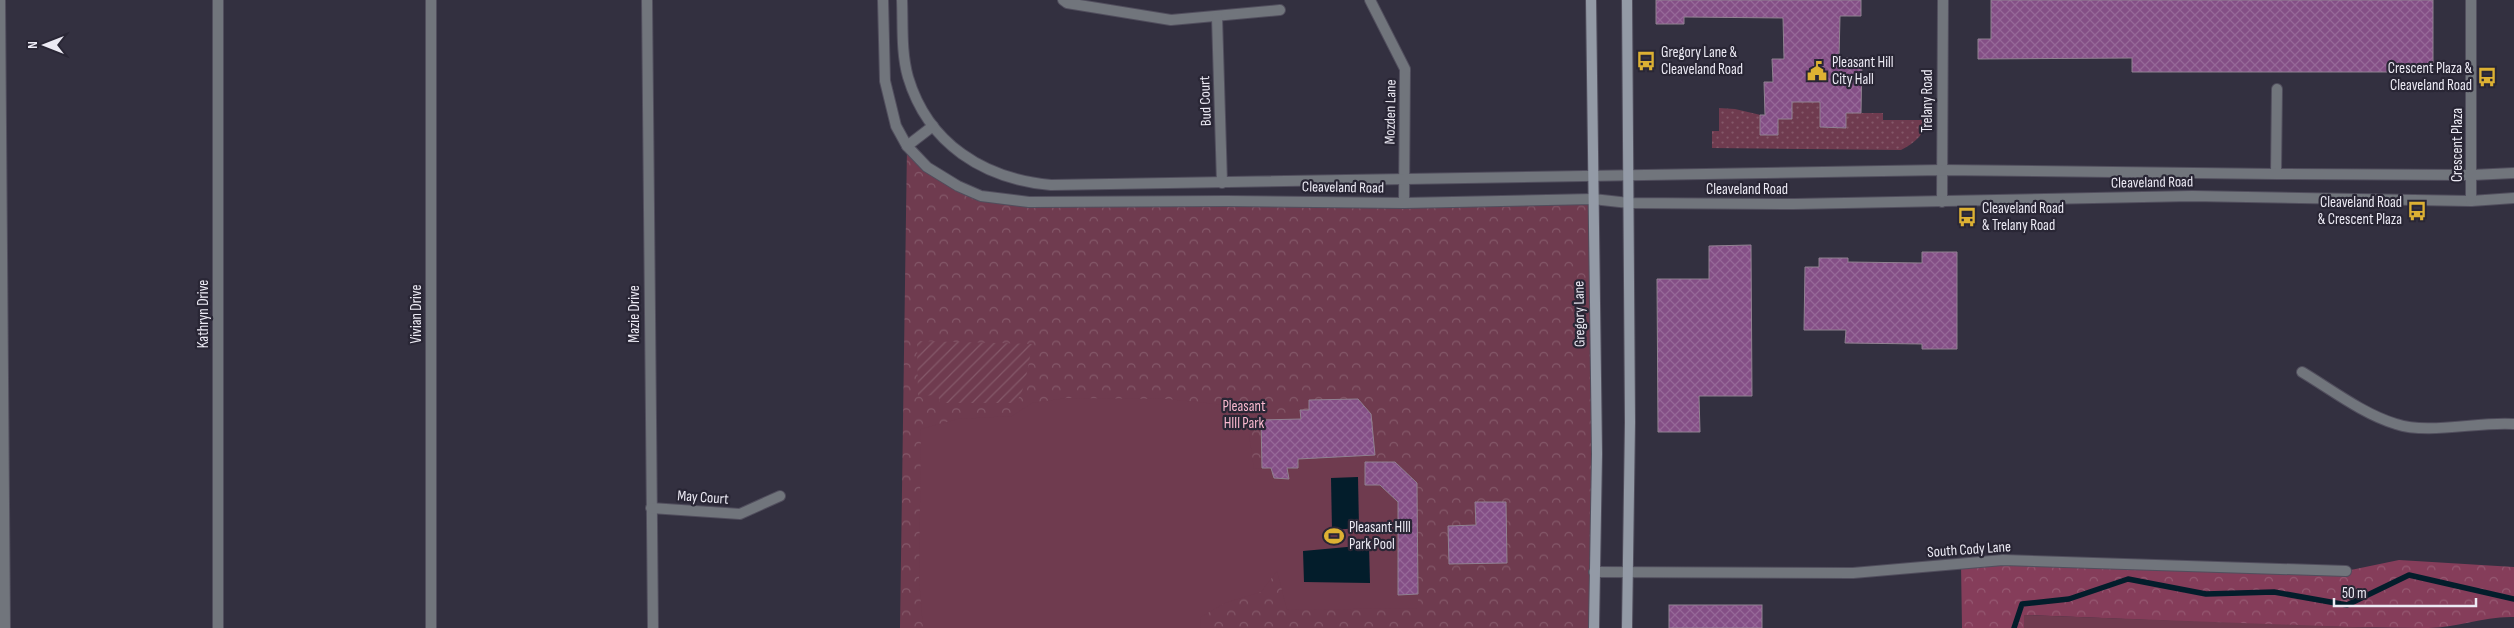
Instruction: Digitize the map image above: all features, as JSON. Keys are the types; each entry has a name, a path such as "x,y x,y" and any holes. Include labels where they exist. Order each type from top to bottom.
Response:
{"main road":[{"name":"Gregory Lane","path":"1591,0 1597,454 1594,628"},
{"path":"1627,0 1629,175 1627,628"}],"street":[{"path":"0,0 5,628"},
{"name":"Kathryn Drive","path":"218,0 218,628"},
{"name":"Vivian Drive","path":"431,0 431,628"},
{"name":"Mazie Drive","path":"647,0 653,628"},
{"name":"Cleaveland Road","path":"883,0 885,81 896,126 907,146 927,167 958,186 981,196 1030,202 1227,201 1404,203 1593,200 1629,204 1942,202 2192,196 2472,201 2514,198"},
{"name":"Cleaveland Road","path":"902,0 903,47 908,76 921,106 933,126 951,147 971,161 1006,177 1051,186 1942,170 2276,174 2472,175 2514,173"},
{"path":"1063,0 1067,3 1170,20 1280,10"},
{"name":"Mozden Lane","path":"1370,0 1406,69 1404,203"},
{"name":"Trelany Road","path":"1942,202 1943,0"},
{"name":"Crescent Plaza","path":"2471,0 2472,201"},
{"name":"Bud Court","path":"1217,17 1222,183"},
{"path":"2276,174 2277,89"},
{"path":"907,146 933,126"},
{"path":"2302,372 2365,410 2397,425 2431,427 2513,424"},
{"name":"May Court","path":"651,508 740,514 780,496"},
{"name":"South Cody Lane","path":"1594,572 1853,573 2002,560 2346,571"}],"green space":[{"path":"1820,94 1820,127 1846,128 1846,113 1883,113 1883,120 1925,120 1928,117 1927,123 1919,137 1901,150 1712,148 1712,131 1719,131 1719,108 1735,109 1778,119 1792,102"},
{"name":"Pleasant HIll Park","path":"907,146 958,186 1029,202 1593,199 1594,628 900,628"},
{"path":"917,341 1033,344 1024,385 1018,399 1014,403 940,403 938,395 918,396"},
{"path":"1067,398 1168,399 1245,407 1254,469 1271,468 1274,478 1289,479 1287,468 1298,468 1297,441 1365,455 1365,485 1380,485 1398,502 1398,595 1418,594 1418,608 1287,610 1277,571 1261,592 1225,603 1201,617 1200,628 923,628 919,579 921,429 958,419 1012,416 1032,403"},
{"path":"2399,560 2514,567 2514,617 2492,618 2428,628 2377,628 2024,615 2024,628 1962,628 1961,563 2346,571"},
{"path":"2024,615 2379,628 2024,628"}],"water":[{"path":"1358,477 1359,528 1332,530 1331,478"},
{"path":"1369,545 1370,583 1304,582 1303,551"}],"building":[{"name":"Pleasant Hill City Hall","path":"1656,0 1861,0 1861,16 1840,16 1839,58 1862,58 1861,113 1846,113 1846,128 1820,127 1820,102 1792,102 1792,119 1778,119 1778,135 1760,135 1760,115 1765,115 1764,82 1773,82 1772,59 1784,59 1783,18 1684,17 1684,24 1656,24"},
{"path":"1991,0 2433,0 2433,72 2132,72 2132,58 1978,59 1978,39 1991,39"},
{"path":"1751,245 1752,396 1699,396 1700,432 1658,432 1657,279 1709,279 1709,246"},
{"path":"1922,252 1957,252 1957,349 1922,349 1922,344 1845,343 1846,330 1804,330 1805,267 1819,267 1819,258 1848,258 1848,262 1922,263"},
{"path":"1358,399 1371,414 1375,455 1298,459 1298,468 1287,468 1289,479 1274,478 1271,468 1262,468 1261,420 1301,419 1300,410 1309,410 1309,400"},
{"path":"1365,462 1395,462 1417,483 1418,594 1398,595 1398,502 1380,485 1365,485"},
{"path":"1475,502 1506,502 1507,563 1449,564 1448,526 1476,525"},
{"path":"1669,605 1762,605 1762,628 1669,628"}],"waterway":[{"path":"2014,628 2022,604 2069,599 2128,579 2206,594 2274,592 2347,605 2409,575 2514,599"}],"place":[{"name":"Gregory Lane & Cleaveland Road","path":"1646,61"},
{"name":"Pleasant Hill City Hall","path":"1817,71"},
{"name":"Crescent Plaza & Cleaveland Road","path":"2487,77"},
{"name":"Cleaveland Road & Crescent Plaza","path":"2417,211"},
{"name":"Cleaveland Road & Trelany Road","path":"1967,217"},
{"name":"Pleasant HIll Park Pool","path":"1334,536"}]}
